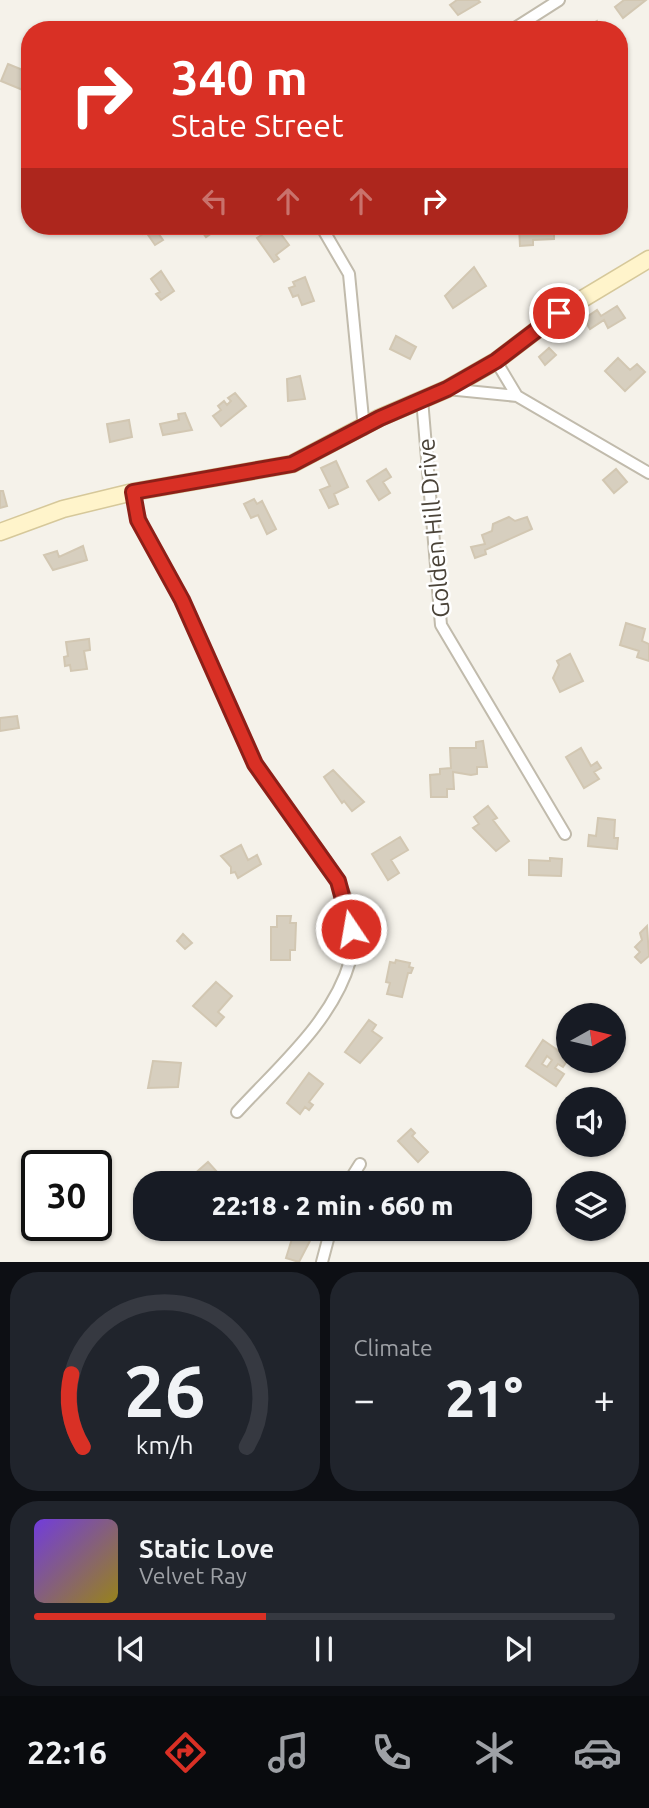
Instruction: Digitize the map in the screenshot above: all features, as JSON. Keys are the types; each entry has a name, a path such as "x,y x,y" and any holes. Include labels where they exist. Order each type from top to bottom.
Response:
{"street":[{"path":"526,21 559,0"},
{"path":"326,235 349,274 364,429"},
{"path":"0,532 63,509 133,492 292,464 364,429 380,418 447,389 496,361 559,313 649,259"},
{"path":"496,361 517,396"},
{"path":"447,389 517,396 649,473"},
{"name":"Golden Hill Drive","path":"422,399 441,625 565,834"},
{"path":"133,492 138,520 182,600 255,764 338,881 349,916 351,958 335,999 237,1112"},
{"path":"356,1171 360,1164"},
{"path":"322,1262 328,1241"}],"building":[{"path":"457,0 480,2 458,15 450,5"},
{"path":"624,0 646,0 623,18 615,7"},
{"path":"8,64 21,69 21,89 1,81"},
{"path":"148,235 159,235 163,240 155,245"},
{"path":"262,235 282,235 289,245 276,255 279,259 274,262 257,238"},
{"path":"519,235 554,235 554,239 533,240 533,245 520,246"},
{"path":"474,267 486,286 453,308 445,296"},
{"path":"161,271 174,291 161,300 156,294 160,292 151,279"},
{"path":"305,277 314,301 302,305 298,295 293,297 289,288 295,286 293,282"},
{"path":"617,306 625,318 608,328 604,320 590,329 584,319 597,310 601,316"},
{"path":"396,336 416,347 410,359 390,349"},
{"path":"549,348 556,355 545,365 539,357"},
{"path":"618,358 630,370 637,364 645,372 625,391 605,371"},
{"path":"300,376 305,399 288,401 287,379"},
{"path":"235,393 246,406 221,426 213,416 221,410 218,406 224,401 227,405 231,401 228,398"},
{"path":"185,413 192,430 163,435 160,424 179,420 178,414"},
{"path":"129,420 132,437 110,442 107,424"},
{"path":"336,461 348,487 334,494 338,504 329,508 320,490 330,486 321,468"},
{"path":"386,469 391,477 383,482 390,493 379,500 367,481"},
{"path":"616,469 627,482 614,493 603,480"},
{"path":"0,491 3,491 7,506 0,508"},
{"path":"254,499 257,504 262,501 276,529 267,534 258,515 251,518 244,504"},
{"path":"509,517 515,521 527,517 532,529 485,550 486,554 475,558 471,547 485,544 482,535 492,531 493,524"},
{"path":"83,546 87,560 53,570 44,555 57,551 59,557"},
{"path":"626,623 645,629 642,641 649,644 649,661 637,657 639,651 620,645"},
{"path":"89,639 90,650 84,651 87,669 71,671 70,665 65,666 64,657 68,656 66,642"},
{"path":"570,654 583,681 560,692 553,678 559,665 557,661"},
{"path":"17,716 19,728 0,731 0,718"},
{"path":"483,741 487,767 477,767 477,774 471,775 453,772 454,789 447,789 447,797 431,797 430,775 440,774 440,769 451,768 450,748 476,748 476,742"},
{"path":"581,748 591,766 597,762 601,768 594,772 599,779 584,788 566,757"},
{"path":"333,770 364,802 352,811 344,801 342,803 324,777"},
{"path":"488,806 497,818 493,820 509,841 496,851 473,828 479,824 474,817"},
{"path":"598,818 615,820 614,838 618,838 617,849 588,846 589,835 596,836"},
{"path":"400,837 408,850 391,860 399,873 388,880 372,854"},
{"path":"241,845 248,860 257,855 261,864 238,878 235,872 231,873 231,867 221,856"},
{"path":"550,858 562,859 561,876 529,875 529,860 550,861"},
{"path":"277,916 291,916 290,923 296,923 295,950 290,950 290,960 271,960 271,927 277,927"},
{"path":"647,926 649,956 641,963 635,957 640,952 635,947 642,940 640,933"},
{"path":"183,934 192,943 185,949 177,941"},
{"path":"396,960 410,963 409,967 413,968 411,973 408,973 402,997 387,994 390,983 386,982 390,962 395,963"},
{"path":"216,982 232,996 218,1012 224,1017 216,1026 193,1006"},
{"path":"369,1020 376,1025 372,1031 382,1038 360,1063 345,1052"},
{"path":"543,1040 556,1049 556,1073 564,1074 556,1086 526,1066","holes":["547,1056 552,1060 547,1067 542,1064"]},
{"path":"153,1061 181,1063 178,1087 148,1088"},
{"path":"309,1073 323,1084 309,1102 313,1105 309,1110 305,1107 300,1114 287,1103"},
{"path":"411,1129 415,1133 412,1136 428,1152 418,1162 398,1141"},
{"path":"208,1162 216,1171 198,1171"},
{"path":"291,1241 310,1241 299,1262 286,1258"}],"route":[{"path":"351,929 346,901 338,881 255,764 182,600 160,565 138,520 133,492 292,464 400,408 447,389 496,361 559,313"}]}
